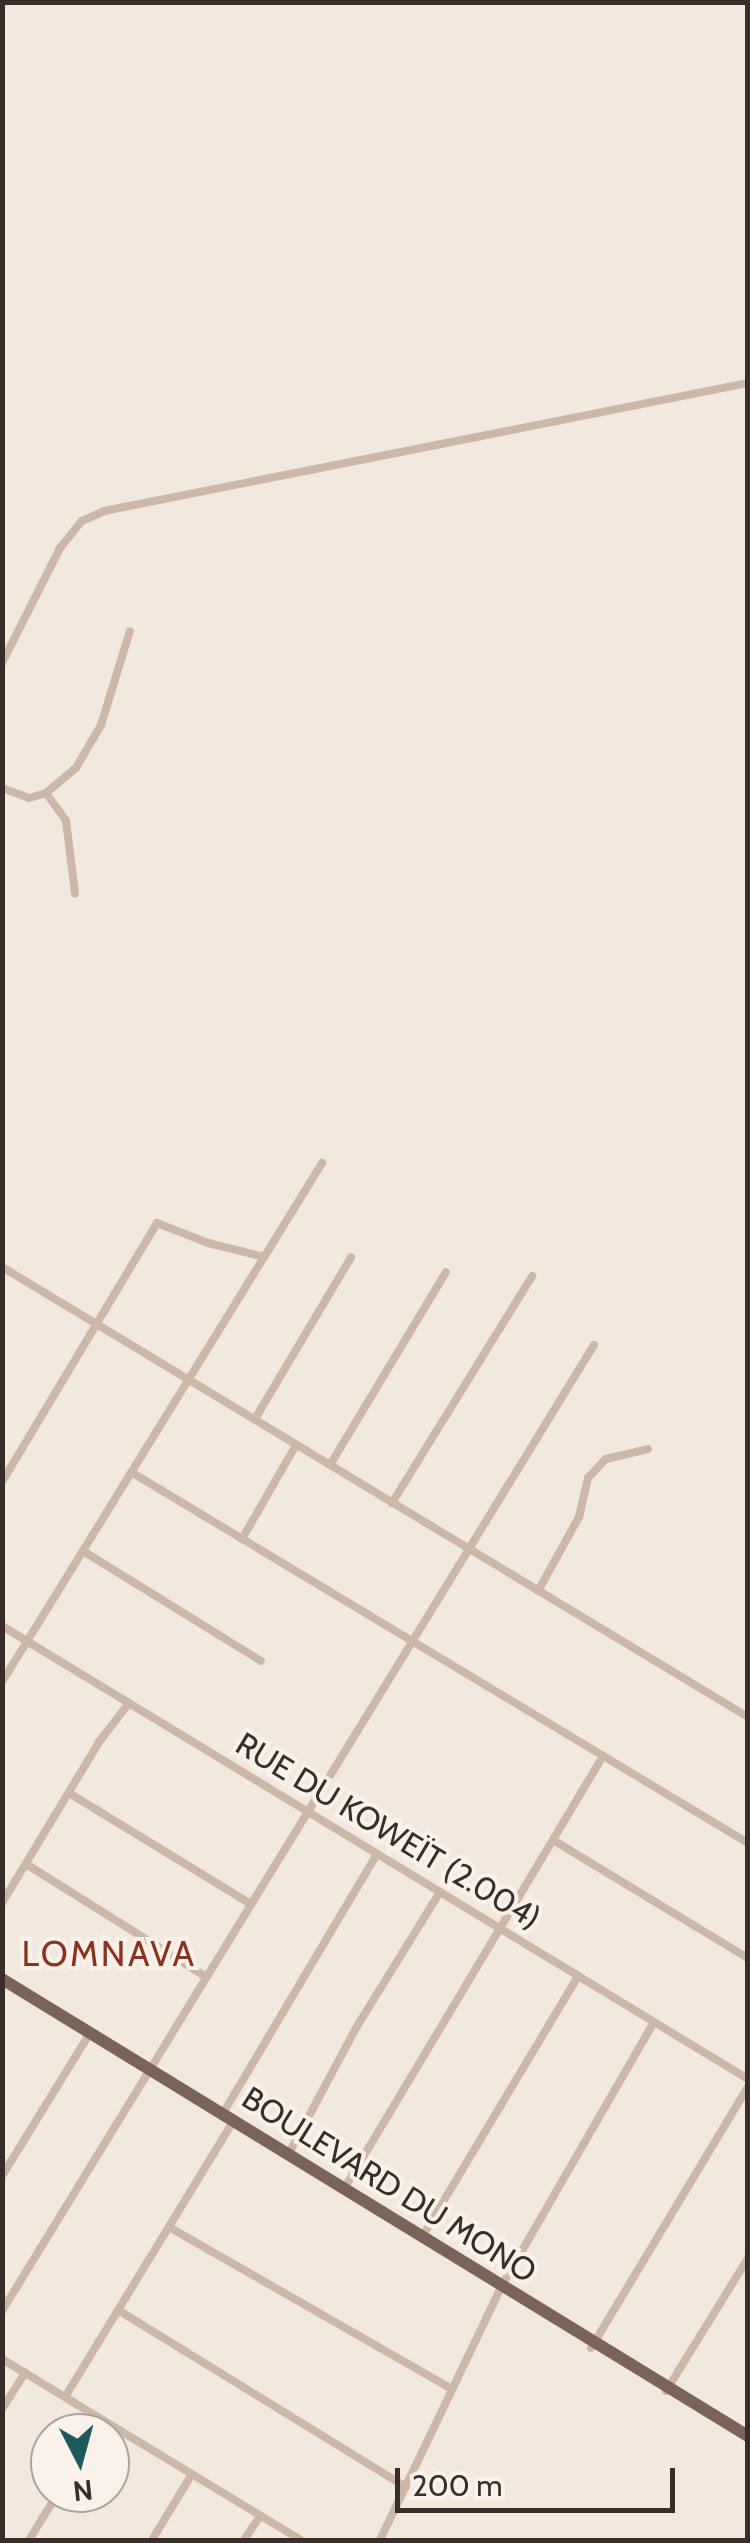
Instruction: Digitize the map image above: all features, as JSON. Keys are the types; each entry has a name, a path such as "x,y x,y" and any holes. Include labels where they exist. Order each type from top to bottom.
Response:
{"main road":[{"name":"BOULEVARD DU MONO","path":"2,1979 499,2290 745,2434"},
{"name":"BOULEVARD DU MONO","path":"2,1988 88,2036"},
{"name":"BOULEVARD DU MONO","path":"228,2122 422,2237 499,2290"}],"street":[{"path":"2,663 60,548 82,521 104,511 748,383"},
{"path":"2,788 30,798 46,794 76,768 102,725 130,631"},
{"path":"46,794 66,820 75,892"},
{"path":"2,1682 322,1163"},
{"path":"2,1482 157,1223 208,1244 264,1258"},
{"path":"255,1420 351,1257"},
{"path":"2,1268 748,1717"},
{"path":"330,1465 446,1272"},
{"path":"392,1502 532,1276"},
{"path":"2,2311 594,1345"},
{"path":"242,1538 296,1444"},
{"path":"538,1590 580,1518 588,1478 606,1459 648,1449"},
{"path":"132,1472 748,1843"},
{"path":"83,1551 260,1661"},
{"name":"RUE DU KOWEÏT (2.004)","path":"2,1626 748,2080"},
{"path":"2,1902 128,1702"},
{"path":"344,2189 604,1756"},
{"path":"69,1793 251,1904"},
{"path":"553,1840 748,1958"},
{"path":"65,2397 169,2227 376,1854"},
{"path":"26,1864 206,1977"},
{"path":"288,2155 356,2028 440,1892"},
{"path":"422,2237 578,1976"},
{"path":"380,2540 499,2290 654,2022"},
{"path":"2,2176 88,2036"},
{"path":"592,2345 748,2087"},
{"path":"169,2227 452,2389"},
{"path":"666,2390 748,2258"},
{"path":"118,2310 406,2488"},
{"path":"2,2359 91,2413"},
{"path":"2,2409 25,2372"},
{"path":"130,2437 300,2540"},
{"path":"152,2540 192,2474"},
{"path":"30,2540 46,2513"},
{"path":"244,2540 260,2516"}],"district":[{"name":"LOMNAVA","path":"109,1954"}]}
